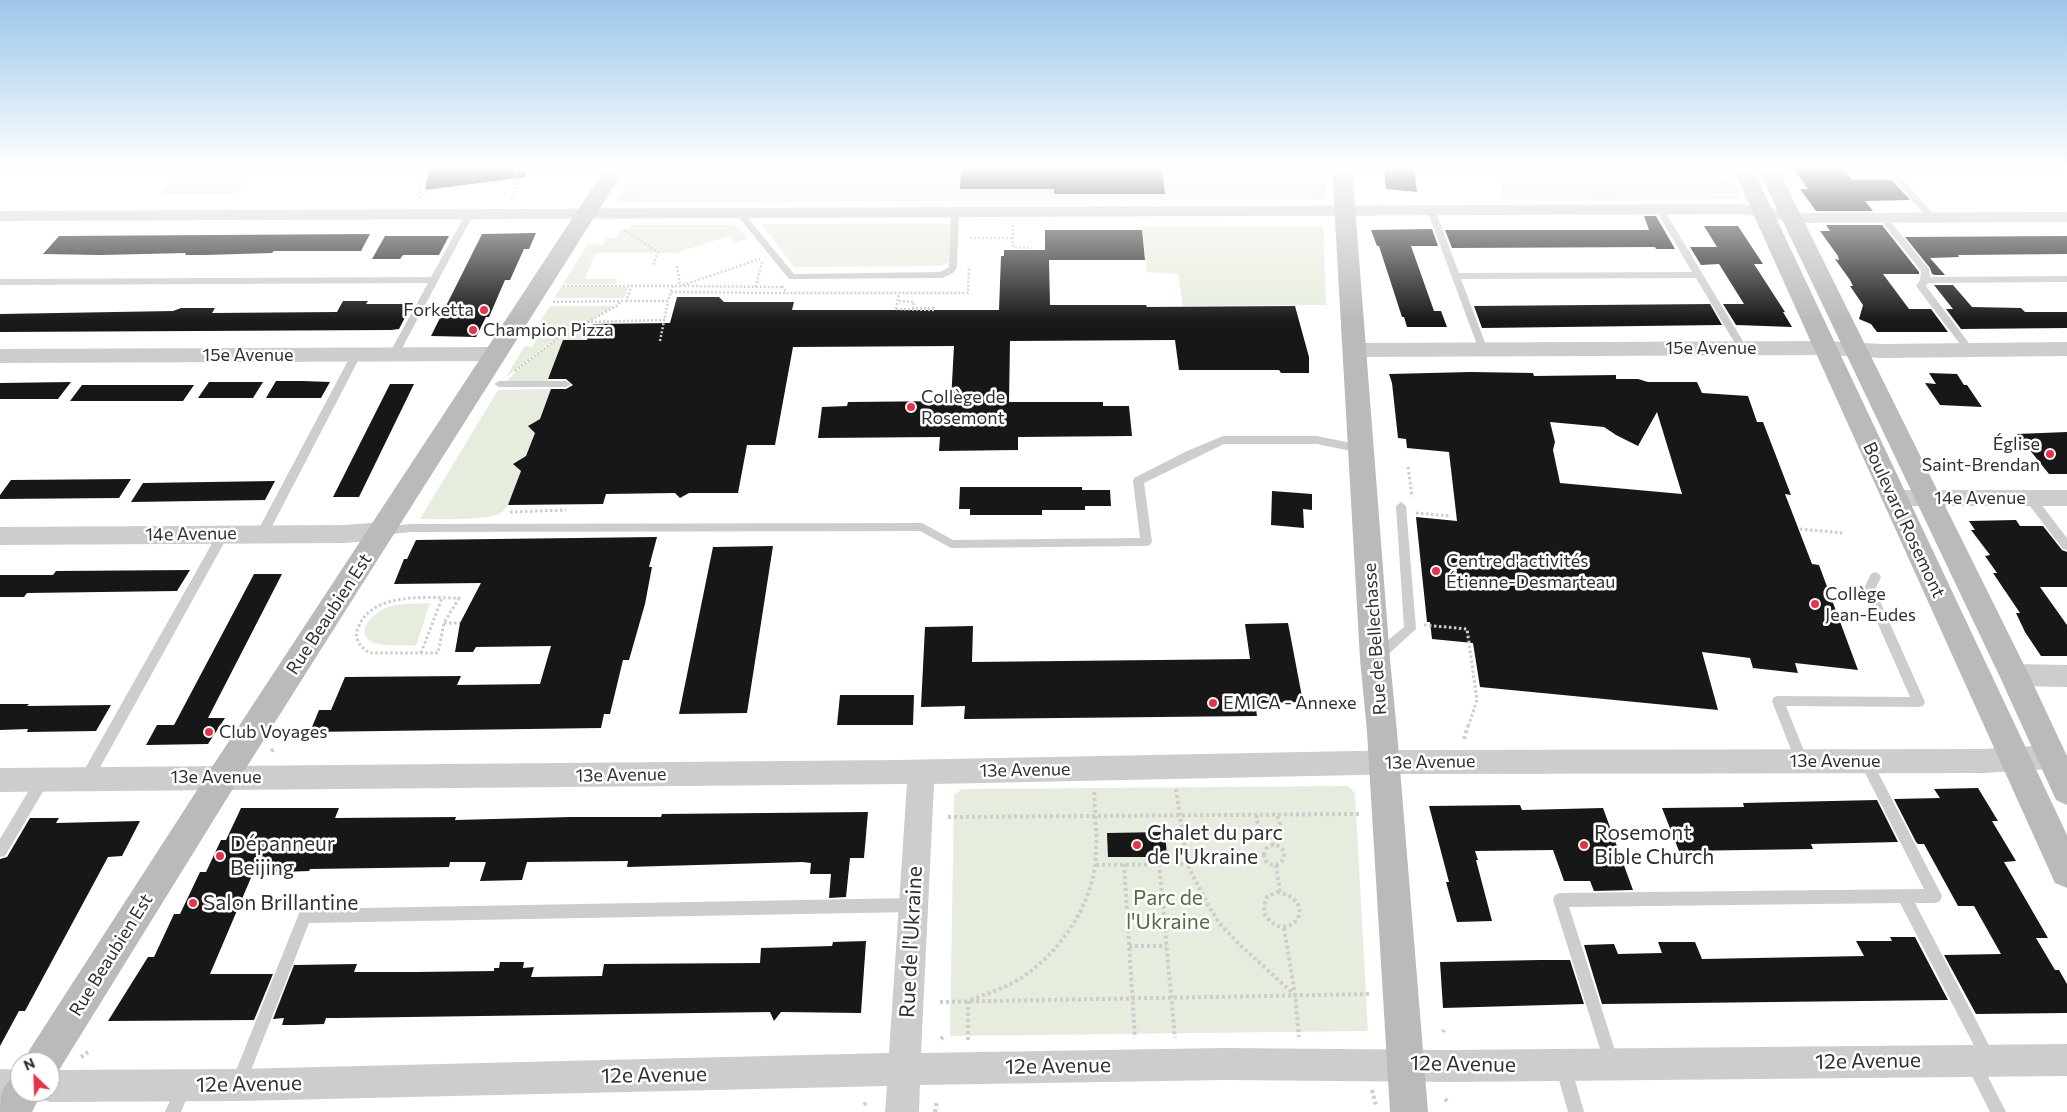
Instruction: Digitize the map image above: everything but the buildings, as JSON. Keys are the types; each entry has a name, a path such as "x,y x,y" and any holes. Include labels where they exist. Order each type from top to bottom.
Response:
{"street":[{"name":"Rue Beaubien Est","path":"48,1052 382,531 504,365 584,219"},
{"name":"Rue de Bellechasse","path":"1347,219 1375,659 1407,1064 1392,1109"},
{"name":"Boulevard Rosemont","path":"1767,219 1893,498 2067,872"},
{"name":"Boulevard Rosemont","path":"1792,219 2014,675 2067,790"},
{"name":"15e Avenue","path":"1355,350 1482,348 2067,349"},
{"name":"15e Avenue","path":"0,356 394,354 504,365"},
{"name":"14e Avenue","path":"1893,498 2067,498"},
{"name":"14e Avenue","path":"0,536 344,534 382,531"},
{"path":"2014,675 2067,676"},
{"name":"13e Avenue","path":"0,780 921,772 1384,763 1984,760 2051,756"},
{"name":"Rue de l'Ukraine","path":"902,1112 921,772"},
{"name":"12e Avenue","path":"60,1087 178,1099 238,1085 904,1069 1224,1064 1562,1065 2067,1060"}],"lane":[{"path":"394,354 467,219"},
{"path":"744,219 792,277 942,275 950,272 953,268 955,219"},
{"path":"1434,219 1482,348"},
{"path":"1665,219 1742,348"},
{"path":"1884,219 1926,271 1925,280 1921,286 1968,350"},
{"path":"1455,276 1699,275"},
{"path":"1925,280 2067,279"},
{"path":"0,282 433,280"},
{"path":"262,534 356,355"},
{"path":"499,384 566,384"},
{"path":"382,531 411,528 922,526 951,544 1146,542 1138,481 1223,440 1317,440 1362,449"},
{"path":"2030,498 2067,546"},
{"path":"1375,659 1410,629 1401,506"},
{"path":"87,778 224,534"},
{"path":"1802,761 1778,701 1919,702 1868,590 1875,577"},
{"path":"1612,1064 1560,900 1935,896 1865,761"},
{"path":"0,852 43,779"},
{"path":"1904,896 1980,1060 1998,1112"},
{"path":"238,1085 305,916 913,905"},
{"path":"1562,1065 1576,1112"}],"path":[{"path":"1013,222 1013,248 1029,248 1029,250"},
{"path":"622,228 658,252 654,266"},
{"path":"970,238 1013,238"},
{"path":"756,287 762,258"},
{"path":"680,286 754,261"},
{"path":"677,266 680,286"},
{"path":"626,301 632,285"},
{"path":"560,286 782,287"},
{"path":"660,341 673,286"},
{"path":"671,292 787,293"},
{"path":"897,301 914,302 913,308 934,308 934,310 896,309 897,301 898,293"},
{"path":"504,365 544,348 618,305 621,301"},
{"path":"550,302 668,302"},
{"path":"587,322 665,320"},
{"path":"1413,512 1452,516"},
{"path":"1800,530 1843,533"},
{"path":"421,653 442,598"},
{"path":"459,598 444,623 438,653 370,653 362,649 356,633 367,614 385,602 459,598"},
{"path":"444,623 460,623"},
{"path":"1421,625 1467,629 1477,700 1463,742"},
{"path":"349,627 358,627"},
{"path":"271,751 276,748"},
{"path":"968,1002 1021,978 1048,957 1074,922 1092,887 1096,865 1094,786"},
{"path":"1176,786 1187,864 1219,922 1240,945 1295,995"},
{"path":"948,817 1361,814"},
{"path":"1257,815 1256,820 1260,827 1270,831 1276,829 1280,824 1277,815"},
{"path":"1270,831 1273,845"},
{"path":"1273,845 1282,849 1285,855 1284,861 1276,865 1266,860 1264,854 1266,848 1273,845"},
{"path":"1124,864 1135,1038"},
{"path":"1159,864 1175,1038"},
{"path":"1096,865 1187,864"},
{"path":"1276,865 1280,892"},
{"path":"1280,892 1294,898 1300,909 1300,914 1295,924 1284,928 1272,924 1264,914 1263,908 1271,894 1280,892"},
{"path":"1284,928 1295,995 1299,1036"},
{"path":"1129,946 1166,946"},
{"path":"940,1002 1371,994"},
{"path":"968,1002 968,1040"},
{"path":"81,1057 88,1052"},
{"path":"1372,1089 1392,1109"},
{"path":"935,1112 936,1101"}],"green space":[{"path":"762,224 950,224 949,262 941,266 794,267"},
{"path":"631,225 733,225 738,226 747,239 735,243 729,236 676,253 595,253 585,279 615,279 617,284 563,284 588,244 603,245 606,238 617,238 620,229 630,229"},
{"path":"1142,226 1323,226 1326,305 1183,306 1178,274 1147,272"},
{"path":"561,287 628,287 624,298 554,298"},
{"path":"550,306 615,306 548,344 505,378 525,346 532,347 546,325 539,323"},
{"path":"593,324 587,340 563,340 547,381 506,381 558,339"},
{"path":"552,389 540,419 528,426 535,433 526,456 514,464 521,471 510,500 501,513 494,516 462,519 420,519 498,390"},
{"path":"430,603 416,646 374,643 366,636 366,625 375,615 386,608 401,604"},
{"name":"Parc de l'Ukraine","path":"1348,786 1355,793 1368,1031 950,1036 954,795 962,789"}],"place":[{"name":"Forketta","path":"484,310"},
{"name":"Champion Pizza","path":"473,330"},
{"name":"Collège de Rosemont","path":"911,407"},
{"name":"Église Saint-Brendan","path":"2050,454"},
{"name":"Centre d'activités Étienne-Desmarteau","path":"1436,571"},
{"name":"Collège Jean-Eudes","path":"1815,604"},
{"name":"EMICA - Annexe","path":"1213,703"},
{"name":"Club Voyages","path":"209,732"},
{"name":"Chalet du parc de l'Ukraine","path":"1137,845"},
{"name":"Rosemont Bible Church","path":"1584,845"},
{"name":"Dépanneur Beijing","path":"220,856"},
{"name":"Salon Brillantine","path":"193,903"}]}
